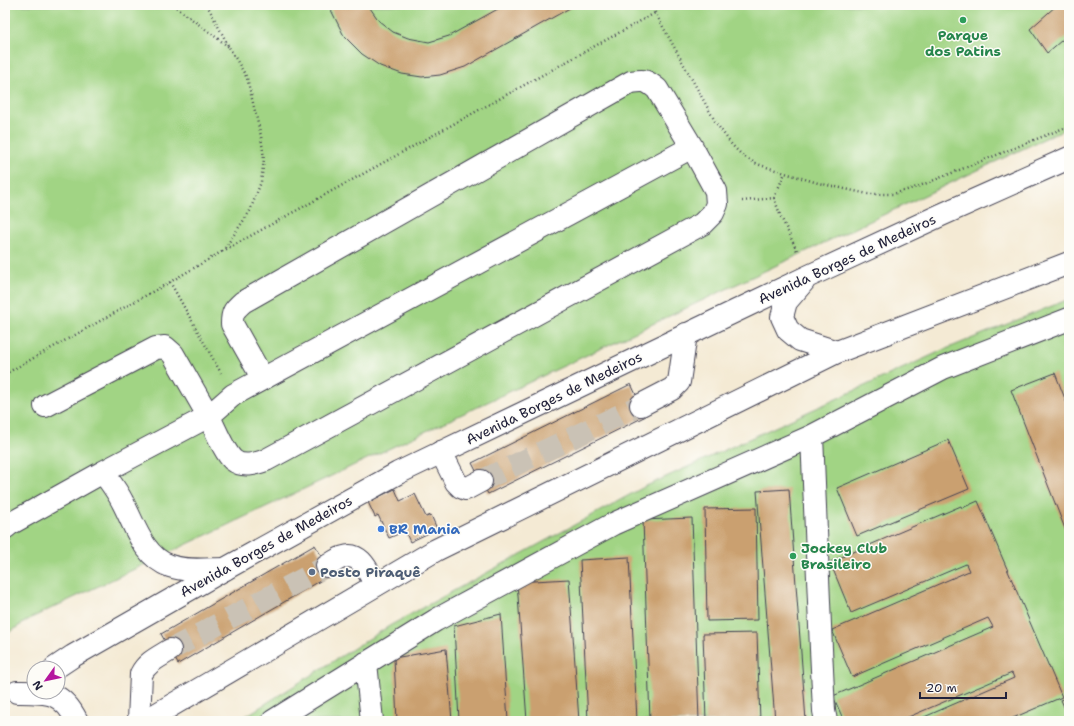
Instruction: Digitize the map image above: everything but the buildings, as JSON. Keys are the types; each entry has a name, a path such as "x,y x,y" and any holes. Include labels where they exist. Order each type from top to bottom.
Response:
{"main road":[{"path":"45,406 156,348 165,346 174,354 226,450 233,460 242,464 253,465 266,460 702,224 712,213 717,204 716,191 692,147 657,89 649,82 643,80 631,82 243,302 232,314 232,324 263,379"},
{"path":"5,528 103,472 208,416 233,394 692,147"},
{"name":"Avenida Borges de Medeiros","path":"66,661 225,568 441,452 686,334 941,214 1069,158"},
{"path":"145,721 436,550 837,352 1069,263"},
{"path":"809,276 786,302 782,317 788,330 800,340 837,352"},
{"path":"273,721 436,620 613,524 812,436 943,368 1069,319"},
{"path":"641,404 672,390 679,382 686,334"},
{"path":"812,436 820,641 824,711 826,721"},
{"path":"441,452 456,482 461,487 466,489 481,481"},
{"path":"103,472 121,499 146,549 157,560 170,567 188,569 225,568"},
{"path":"327,566 344,557 351,556 361,560 376,585"},
{"path":"139,721 141,674 149,663 170,650"},
{"path":"366,663 372,721"},
{"path":"19,691 41,692 56,696 65,702 73,712 77,721"}],"path":[{"path":"173,5 229,47"},
{"path":"207,5 247,78 261,136 264,159 261,182 250,211 223,251"},
{"path":"651,5 716,123 732,145 743,156 757,164 818,183 868,194 893,194 917,187 1069,126"},
{"path":"5,374 223,251 655,13"},
{"path":"785,173 774,198 781,217 809,276"},
{"path":"717,204 774,198"},
{"path":"170,282 233,394"}],"green space":[{"name":"Parque dos Patins","path":"5,5 1069,5 1069,127 31,618 5,635"},
{"name":"Jockey Club Brasileiro","path":"1069,299 1069,721 238,721 391,625 644,487 941,351"}],"tunnel":[{"path":"481,481 641,405"},
{"path":"170,650 327,566"}],"place":[{"name":"Parque dos Patins","path":"963,20"},
{"name":"BR Mania","path":"381,529"},
{"name":"Jockey Club Brasileiro","path":"793,556"},
{"name":"Posto Piraquê","path":"312,572"}]}
